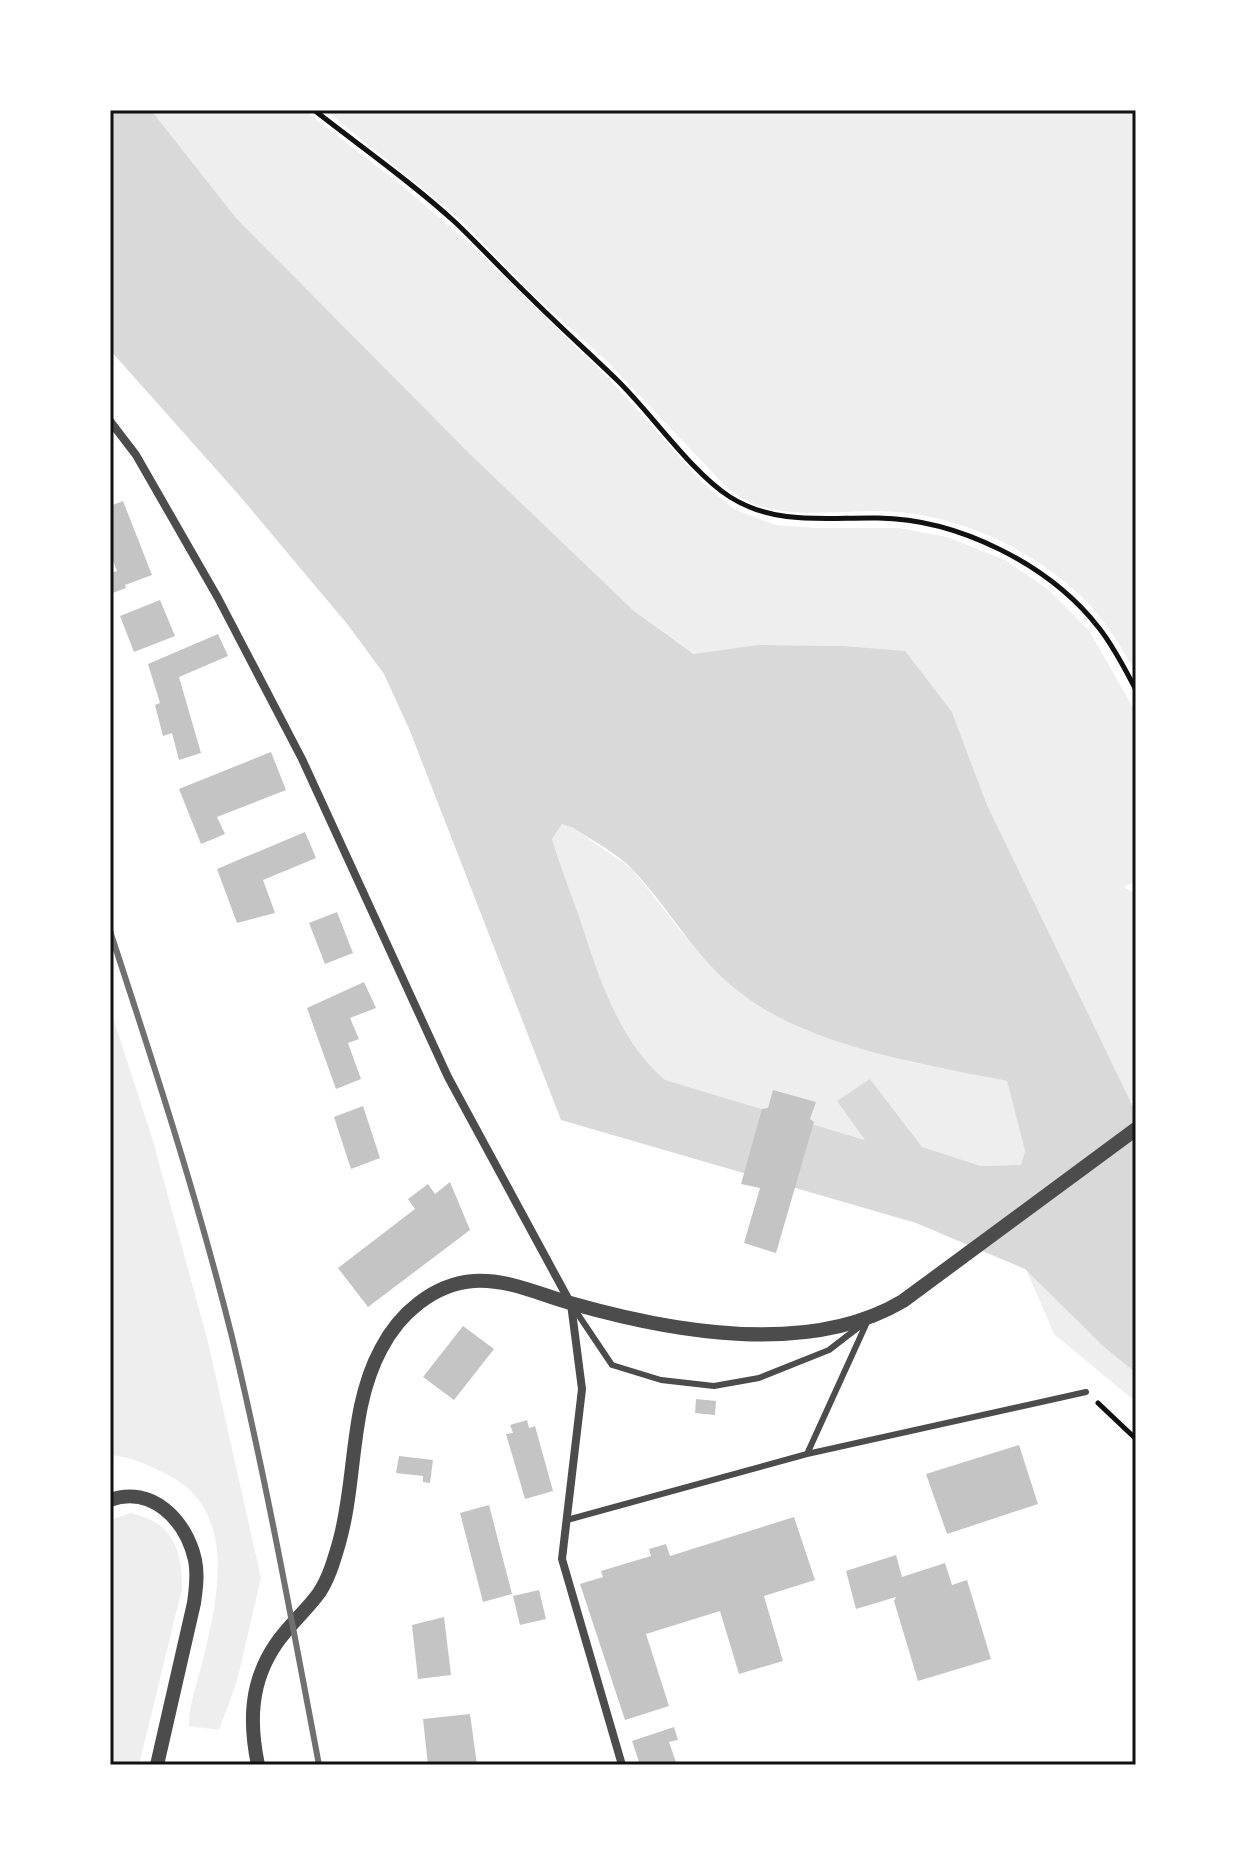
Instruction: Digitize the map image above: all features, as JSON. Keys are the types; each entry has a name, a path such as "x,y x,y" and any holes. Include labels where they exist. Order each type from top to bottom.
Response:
{"street":[{"path":"110,421 136,455 218,598 302,759 448,1077 571,1304 582,1389 562,1559 622,1765"},
{"path":"258,1765 252,1732 253,1695 274,1646 319,1593 334,1561 348,1502 370,1373 401,1319 428,1296 472,1281 495,1281 517,1285 571,1304 682,1328 737,1333 787,1335 868,1320 903,1301 1136,1129"},
{"path":"110,1500 142,1497 166,1508 187,1537 195,1559 197,1582 194,1603 157,1765"}],"lane":[{"path":"571,1304 612,1365 661,1380 714,1386 759,1378 829,1350 868,1320"},
{"path":"807,1454 868,1320"},
{"path":"567,1520 807,1454 1086,1392"}],"path":[{"path":"314,110 454,222 619,382 710,481 729,496 750,508 774,515 797,519 902,519 952,529 986,543 1040,575 1080,608 1098,626 1136,690"},
{"path":"1086,1392 1136,1439"}],"shaded area":[{"path":"110,110 151,110 236,218 470,454 634,611 694,654 757,645 843,646 905,651 952,712 987,805 1136,1113 1136,1373 1104,1347 1025,1269 916,1223 561,1120 410,731 384,674 348,625 239,495 110,350","holes":["562,824 627,864 708,963 737,990 765,1009 830,1039 866,1050 1007,1081 1025,1151 1021,1165 981,1166 922,1147 870,1079 837,1101 865,1140 665,1080 648,1064 622,1025 594,960 552,839"]},
{"path":"151,110 304,110 401,185 470,244 611,381 704,484 734,509 776,525 900,528 947,537 1005,560 1049,590 1090,632 1136,713 1136,881 1124,887 1136,894 1136,1097 1130,1102 987,805 952,712 843,646 757,645 695,654 634,611 470,454 236,218"},
{"path":"325,110 1136,110 1136,673 1088,603 1044,566 993,538 966,527 910,513 801,513 769,509 751,503 728,489 607,361 530,292 458,217"},
{"path":"562,824 573,828 632,869 684,935 807,1030 910,1062 1007,1081 1025,1151 1021,1165 981,1166 921,1147 870,1079 866,1140 664,1080 648,1064 621,1025 602,983 552,839"},
{"path":"110,1008 153,1141 208,1342 261,1578 237,1681 219,1730 189,1726 216,1591 218,1563 215,1537 206,1513 191,1492 168,1475 133,1460 110,1455"},
{"path":"1026,1269 1104,1347 1136,1373 1136,1402 1054,1334"},
{"path":"131,1513 157,1523 172,1539 180,1561 182,1589 139,1765 110,1765 110,1520"}],"building":[{"path":"123,501 152,575 110,594 110,573 117,571 110,553 110,506"},
{"path":"160,600 175,636 134,652 120,616"},
{"path":"218,634 228,656 179,677 201,753 179,760 172,733 163,736 155,705 160,703 148,664"},
{"path":"271,752 286,790 217,817 225,834 201,844 179,789"},
{"path":"305,832 316,858 263,880 275,913 237,923 217,869"},
{"path":"337,912 353,953 325,964 309,923"},
{"path":"364,982 376,1008 350,1018 359,1039 348,1043 361,1079 336,1089 307,1008"},
{"path":"773,1090 816,1102 810,1119 814,1122 776,1253 744,1243 760,1188 741,1184 762,1109 768,1108"},
{"path":"363,1106 380,1158 351,1169 334,1117"},
{"path":"450,1182 470,1230 368,1307 338,1268 415,1209 408,1199 428,1184 435,1194"},
{"path":"463,1326 494,1349 454,1400 423,1377"},
{"path":"696,1399 716,1401 715,1415 695,1413"},
{"path":"527,1420 529,1428 535,1426 553,1491 525,1499 506,1434 513,1433 510,1425"},
{"path":"1019,1445 1038,1504 947,1534 926,1474"},
{"path":"399,1456 433,1460 430,1483 423,1482 423,1476 396,1473"},
{"path":"489,1505 512,1594 483,1602 460,1513"},
{"path":"794,1517 815,1580 764,1596 783,1661 739,1674 720,1611 646,1634 669,1706 625,1720 580,1584 603,1577 601,1571 651,1556 649,1549 666,1544 670,1556"},
{"path":"896,1555 902,1577 945,1563 952,1585 967,1580 991,1659 918,1681 894,1601 896,1597 856,1609 846,1571"},
{"path":"539,1590 546,1619 520,1625 513,1596"},
{"path":"444,1617 451,1675 418,1679 412,1625"},
{"path":"470,1714 477,1765 428,1765 423,1719"},
{"path":"674,1727 678,1740 669,1742 677,1765 640,1765 632,1741"}],"railway":[{"path":"110,931 190,1184 232,1337 267,1497 319,1765"}]}
